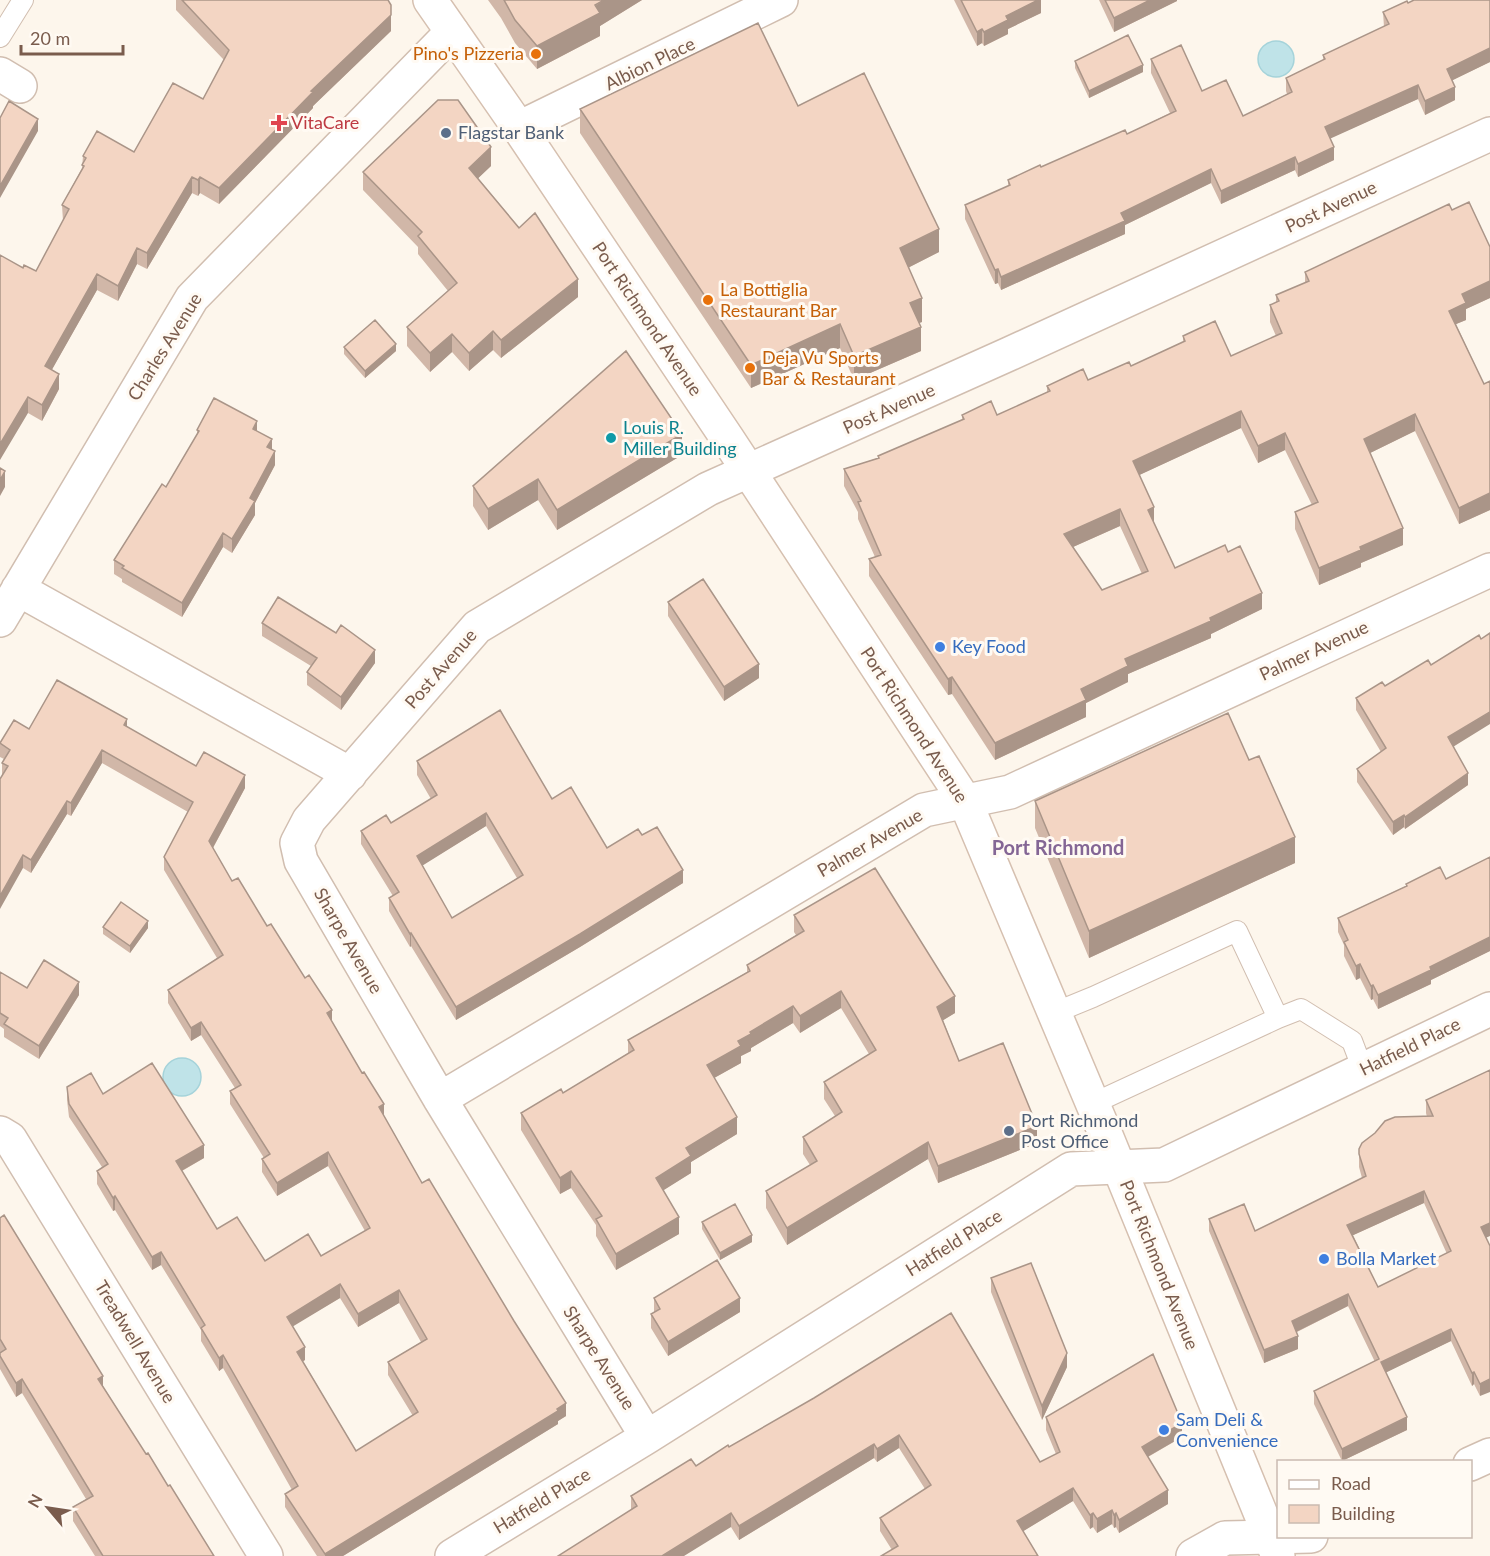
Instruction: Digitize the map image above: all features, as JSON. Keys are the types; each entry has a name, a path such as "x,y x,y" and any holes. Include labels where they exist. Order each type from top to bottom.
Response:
{"street":[{"name":"Port Richmond Avenue","path":"429,0 519,128 965,801 1119,1168 1274,1547"},
{"name":"Albion Place","path":"519,128 781,0"},
{"name":"Charles Avenue","path":"0,620 192,298 452,32"},
{"name":"Post Avenue","path":"350,774 477,627 708,489 1490,134"},
{"name":"Palmer Avenue","path":"440,1099 924,810 1010,792 1490,570"},
{"path":"18,589 350,774"},
{"name":"Sharpe Avenue","path":"350,774 309,820 297,843 301,861 440,1099 647,1437"},
{"name":"Hatfield Place","path":"452,1556 647,1437 1071,1169 1164,1165 1490,1009"},
{"name":"Treadwell Avenue","path":"0,1133 10,1139 266,1556"},
{"path":"1472,1463 1490,1455"},
{"path":"1193,1556 1225,1538 1274,1547 1304,1538"}],"lane":[{"path":"0,37 23,0"},
{"path":"1054,1012 1093,997 1237,931 1278,1018"},
{"path":"1092,1104 1300,1009 1352,1041 1364,1070"}],"water":[{"path":"1276,41 1289,46 1294,59 1289,72 1276,77 1263,72 1258,59 1263,46"},
{"path":"182,1058 195,1064 201,1077 195,1090 182,1096 169,1090 163,1077 169,1064"}],"building":[{"path":"182,0 388,0 391,5 391,15 311,91 313,92 219,188 200,177 198,180 192,177 147,253 137,248 118,286 97,274 45,366 59,374 42,405 28,397 0,444 0,255 23,268 24,265 36,271 69,209 62,205 84,166 82,165 86,158 83,156 97,131 134,152 173,83 203,99 229,50"},
{"path":"504,0 604,0 595,5 600,13 537,46 515,20"},
{"path":"961,0 1038,0 1006,16 1008,20 984,32 982,29 977,32"},
{"path":"1105,0 1150,0 1114,18"},
{"path":"1414,0 1490,0 1490,48 1447,69 1455,87 1425,101 1418,85 1325,127 1334,147 1298,164 1295,157 1221,191 1211,169 1121,213 1125,221 1001,277 998,269 995,270 965,205 1010,185 1008,180 1040,165 1041,167 1125,130 1127,134 1176,111 1151,59 1181,45 1202,91 1226,80 1243,116 1292,92 1286,78 1325,59 1323,55 1389,24 1383,12"},
{"path":"758,23 798,106 864,73 939,229 900,248 922,298 910,303 921,327 854,356 840,324 751,365 580,109"},
{"path":"1128,35 1143,65 1089,91 1075,61"},
{"path":"438,100 458,100 491,147 469,168 519,228 535,213 578,279 501,340 493,331 469,353 452,334 430,353 407,327 457,283 418,236 422,232 363,172"},
{"path":"9,101 38,119 0,186 0,118"},
{"path":"1469,202 1490,247 1490,281 1462,294 1466,303 1449,311 1484,384 1490,381 1490,493 1459,508 1415,414 1364,439 1403,528 1360,547 1361,550 1319,568 1295,512 1318,502 1285,433 1258,446 1241,411 1133,461 1154,507 1148,510 1175,568 1225,545 1228,552 1240,546 1262,593 1210,618 1211,621 1125,659 1128,666 1081,689 1086,700 995,743 952,677 948,679 869,559 881,555 858,502 861,501 844,469 879,458 878,456 964,419 962,415 991,401 997,415 1050,391 1047,386 1083,369 1088,380 1129,362 1131,366 1185,341 1183,336 1215,321 1231,356 1282,333 1270,305 1279,301 1276,295 1309,281 1305,272 1449,204 1452,210","holes":["1120,509 1148,571 1102,590 1064,534"]},
{"path":"375,320 396,344 365,371 344,347"},
{"name":"Louis R. Miller Building","path":"626,351 682,434 557,510 538,479 488,509 473,486"},
{"path":"214,398 257,421 253,429 272,439 267,447 275,451 250,498 255,501 232,539 223,533 182,603 122,568 124,566 114,560 162,484 166,487 199,431 197,430"},
{"path":"0,468 5,471 0,480"},
{"path":"703,579 759,664 724,687 668,602"},
{"path":"278,597 336,633 341,625 375,650 341,697 307,672 317,658 262,623"},
{"path":"1490,633 1490,712 1448,737 1468,773 1405,817 1404,815 1393,822 1357,769 1386,748 1356,698 1382,682 1385,686 1428,660 1431,665 1479,635 1481,639"},
{"path":"57,680 127,719 124,725 196,766 204,752 245,775 209,841 232,881 238,878 267,926 271,924 305,978 309,975 332,1010 327,1013 362,1073 364,1072 384,1104 379,1107 422,1183 429,1179 566,1403 557,1409 558,1411 325,1554 285,1494 298,1486 223,1355 219,1358 201,1328 205,1325 161,1252 152,1257 97,1171 108,1164 69,1104 67,1087 91,1073 103,1094 152,1063 204,1145 176,1161 217,1229 237,1217 265,1261 308,1234 321,1256 370,1228 328,1152 277,1183 262,1159 270,1154 230,1091 241,1085 201,1022 191,1028 168,990 223,955 164,857 193,802 102,750 71,803 67,801 31,860 23,855 0,896 0,779 8,766 2,763 10,750 0,743 14,720 29,729","holes":["340,1284 358,1314 399,1290 427,1339 388,1362 418,1412 356,1451 297,1352 305,1347 287,1317"]},
{"path":"500,710 552,799 571,787 607,848 638,829 642,835 657,827 683,870 456,1007 389,898 399,892 361,831 386,815 391,823 437,795 417,761","holes":["486,813 523,875 452,918 417,856"]},
{"path":"1228,713 1249,760 1259,756 1295,837 1089,931 1035,801"},
{"path":"1490,857 1490,937 1430,967 1431,970 1378,995 1360,964 1356,966 1344,942 1348,940 1338,918 1407,886 1406,884 1440,867 1446,879"},
{"path":"875,868 955,996 937,1007 959,1061 1003,1043 1037,1126 938,1166 928,1142 787,1228 766,1191 817,1161 803,1137 842,1112 824,1082 876,1050 841,991 800,1016 793,1006 738,1041 741,1046 707,1065 737,1117 686,1148 691,1156 656,1178 679,1217 616,1254 596,1219 602,1216 571,1171 560,1178 521,1113 561,1089 563,1093 634,1050 628,1040 750,971 747,965 804,931 794,915"},
{"path":"121,902 148,921 130,946 103,927"},
{"path":"44,960 79,982 39,1046 4,1024 8,1018 0,1013 0,972 27,988"},
{"path":"1490,1070 1490,1223 1481,1227 1490,1246 1490,1379 1480,1384 1474,1372 1472,1373 1451,1329 1381,1362 1407,1417 1342,1449 1314,1391 1379,1359 1348,1294 1292,1321 1298,1336 1264,1350 1209,1219 1244,1204 1255,1231 1366,1176 1359,1154 1362,1143 1385,1121 1395,1117 1433,1116 1426,1100","holes":["1424,1191 1451,1251 1378,1287 1347,1225"]},
{"path":"735,1204 752,1235 720,1253 702,1222"},
{"path":"4,1215 103,1376 98,1379 146,1454 148,1453 168,1486 170,1485 214,1556 103,1556 73,1507 93,1496 22,1379 16,1383 0,1356 0,1353 6,1349 0,1339 0,1218"},
{"path":"717,1260 740,1298 668,1342 651,1314 660,1309 654,1298"},
{"path":"1031,1263 1067,1353 1042,1406 991,1278"},
{"path":"951,1313 1040,1462 1060,1452 1046,1417 1153,1354 1182,1423 1142,1447 1168,1490 1119,1520 1112,1510 1097,1519 1093,1513 1090,1515 1073,1488 1017,1521 1038,1556 881,1556 898,1546 880,1518 931,1485 899,1435 877,1449 874,1444 739,1526 731,1513 662,1556 558,1556 637,1506 631,1496 691,1459 696,1466 728,1445 729,1447 814,1398"}],"place":[{"name":"Pino's Pizzeria","path":"536,54"},
{"name":"VitaCare","path":"279,123"},
{"name":"Flagstar Bank","path":"446,133"},
{"name":"La Bottiglia Restaurant Bar","path":"708,300"},
{"name":"Deja Vu Sports Bar & Restaurant","path":"750,368"},
{"name":"Louis R. Miller Building","path":"611,438"},
{"name":"Key Food","path":"940,647"},
{"name":"Port Richmond Post Office","path":"1009,1131"},
{"name":"Bolla Market","path":"1324,1259"},
{"name":"Sam Deli & Convenience","path":"1164,1430"}],"district":[{"name":"Port Richmond","path":"1058,848"}]}
